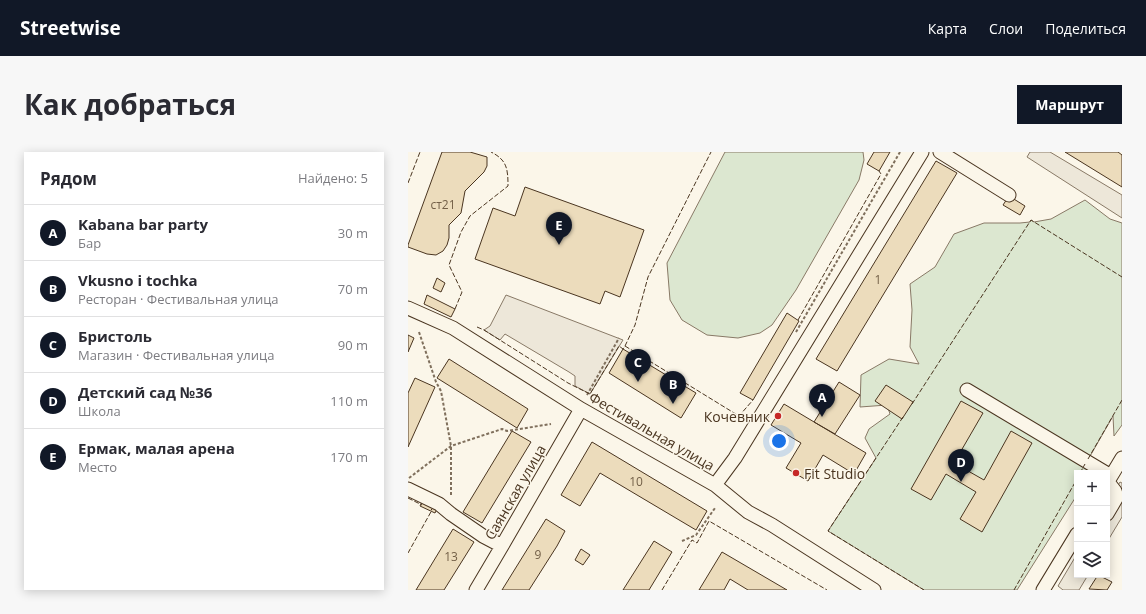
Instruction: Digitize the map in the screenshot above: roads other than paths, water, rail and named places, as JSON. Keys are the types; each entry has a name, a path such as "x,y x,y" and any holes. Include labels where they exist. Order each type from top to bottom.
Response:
{"street":[{"path":"715,485 735,458 922,152"},
{"path":"940,152 1009,194"},
{"name":"Фестивальная улица","path":"408,308 453,328 581,409 715,485 748,512 772,525 874,590"},
{"path":"967,390 1097,470"},
{"name":"Саянская улица","path":"476,590 581,409"},
{"path":"1110,474 1122,458"},
{"path":"1110,481 1117,494 1117,497 1110,509"},
{"path":"408,489 439,504 483,536 502,546"},
{"path":"1043,590 1074,541"}],"place":[{"name":"Ермак, малая арена","path":"559,245"},
{"name":"Бристоль","path":"638,382"},
{"name":"Vkusno i tochka","path":"673,404"},
{"name":"Кочевник","path":"778,416"},
{"name":"Kabana bar party","path":"822,417"},
{"name":"Fit Studio","path":"796,473"},
{"name":"Детский сад №36","path":"961,482"}]}
